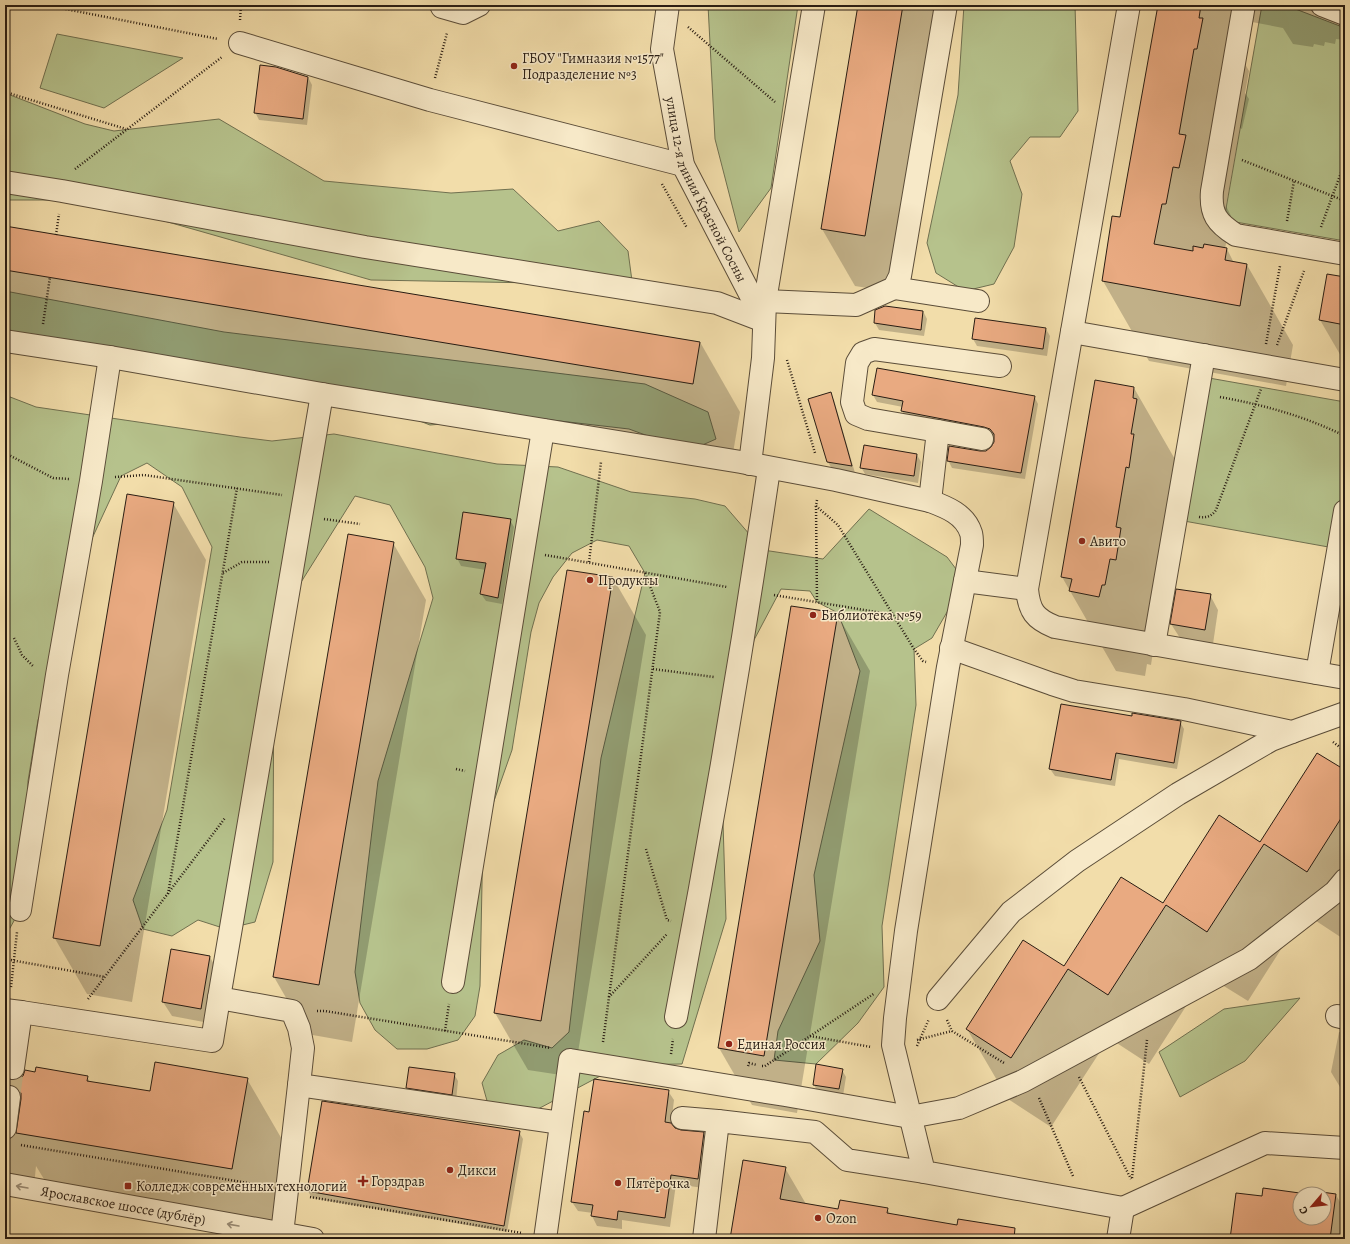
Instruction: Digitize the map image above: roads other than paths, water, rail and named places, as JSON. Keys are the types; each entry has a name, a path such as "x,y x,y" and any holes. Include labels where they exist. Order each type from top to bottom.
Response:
{"street":[{"path":"447,8 463,13 479,5"},
{"path":"676,1017 686,923 751,591 759,466 765,311 814,5"},
{"path":"894,288 900,276 946,5"},
{"path":"1129,5 1027,589 1028,602 1035,616 1043,622 1055,627 1345,678"},
{"path":"1244,5 1211,201 1217,220 1236,235 1345,254"},
{"path":"1322,5 1345,14"},
{"name":"улица 12-я линия Красной Сосны","path":"668,7 662,49 683,165 765,311"},
{"path":"240,43 430,100 683,165"},
{"path":"5,182 62,191 365,247 765,311 856,305 894,288 978,301"},
{"path":"1072,332 1345,380"},
{"path":"5,341 110,357 836,480 930,501 943,506 962,517 972,533 972,545 949,657 906,931 894,1018 893,1046 924,1172"},
{"path":"982,439 868,419 856,414 852,402 857,362 863,353 874,349 1000,366"},
{"path":"1154,645 1204,355"},
{"path":"20,910 57,675 91,482 110,357"},
{"path":"13,1068 11,1011 212,1041 322,394"},
{"path":"453,982 543,430"},
{"path":"930,501 938,431"},
{"path":"1317,673 1345,511"},
{"path":"965,581 1027,589"},
{"path":"949,657 1074,690 1184,709 1292,732"},
{"path":"938,999 1011,912 1077,861 1178,794 1271,740 1345,713"},
{"path":"545,1239 570,1060 910,1117 959,1108 1023,1081 1250,959 1335,892 1345,880"},
{"path":"219,998 292,1011 299,1028 303,1048 282,1234"},
{"path":"299,1085 561,1123"},
{"path":"5,1128 9,1097"},
{"path":"682,1118 815,1132 847,1160 924,1172 1123,1208 1265,1142 1345,1148"},
{"path":"704,1239 718,1121"},
{"name":"Ярославское шоссе (дублёр)","path":"5,1184 313,1239"},
{"path":"1118,1239 1123,1208"}],"tunnel":[{"path":"9,1097 13,1068"}],"place":[{"name":"ГБОУ \"Гимназия №1577\" Подразделение №3","path":"514,66"},
{"name":"Авито","path":"1082,541"},
{"name":"Продукты","path":"590,580"},
{"name":"Библиотека №59","path":"813,615"},
{"name":"Единая Россия","path":"729,1044"},
{"name":"Дикси","path":"450,1170"},
{"name":"Горздрав","path":"363,1181"},
{"name":"Пятёрочка","path":"618,1183"},
{"name":"Колледж современных технологий","path":"128,1186"},
{"name":"Ozon","path":"818,1218"}]}
